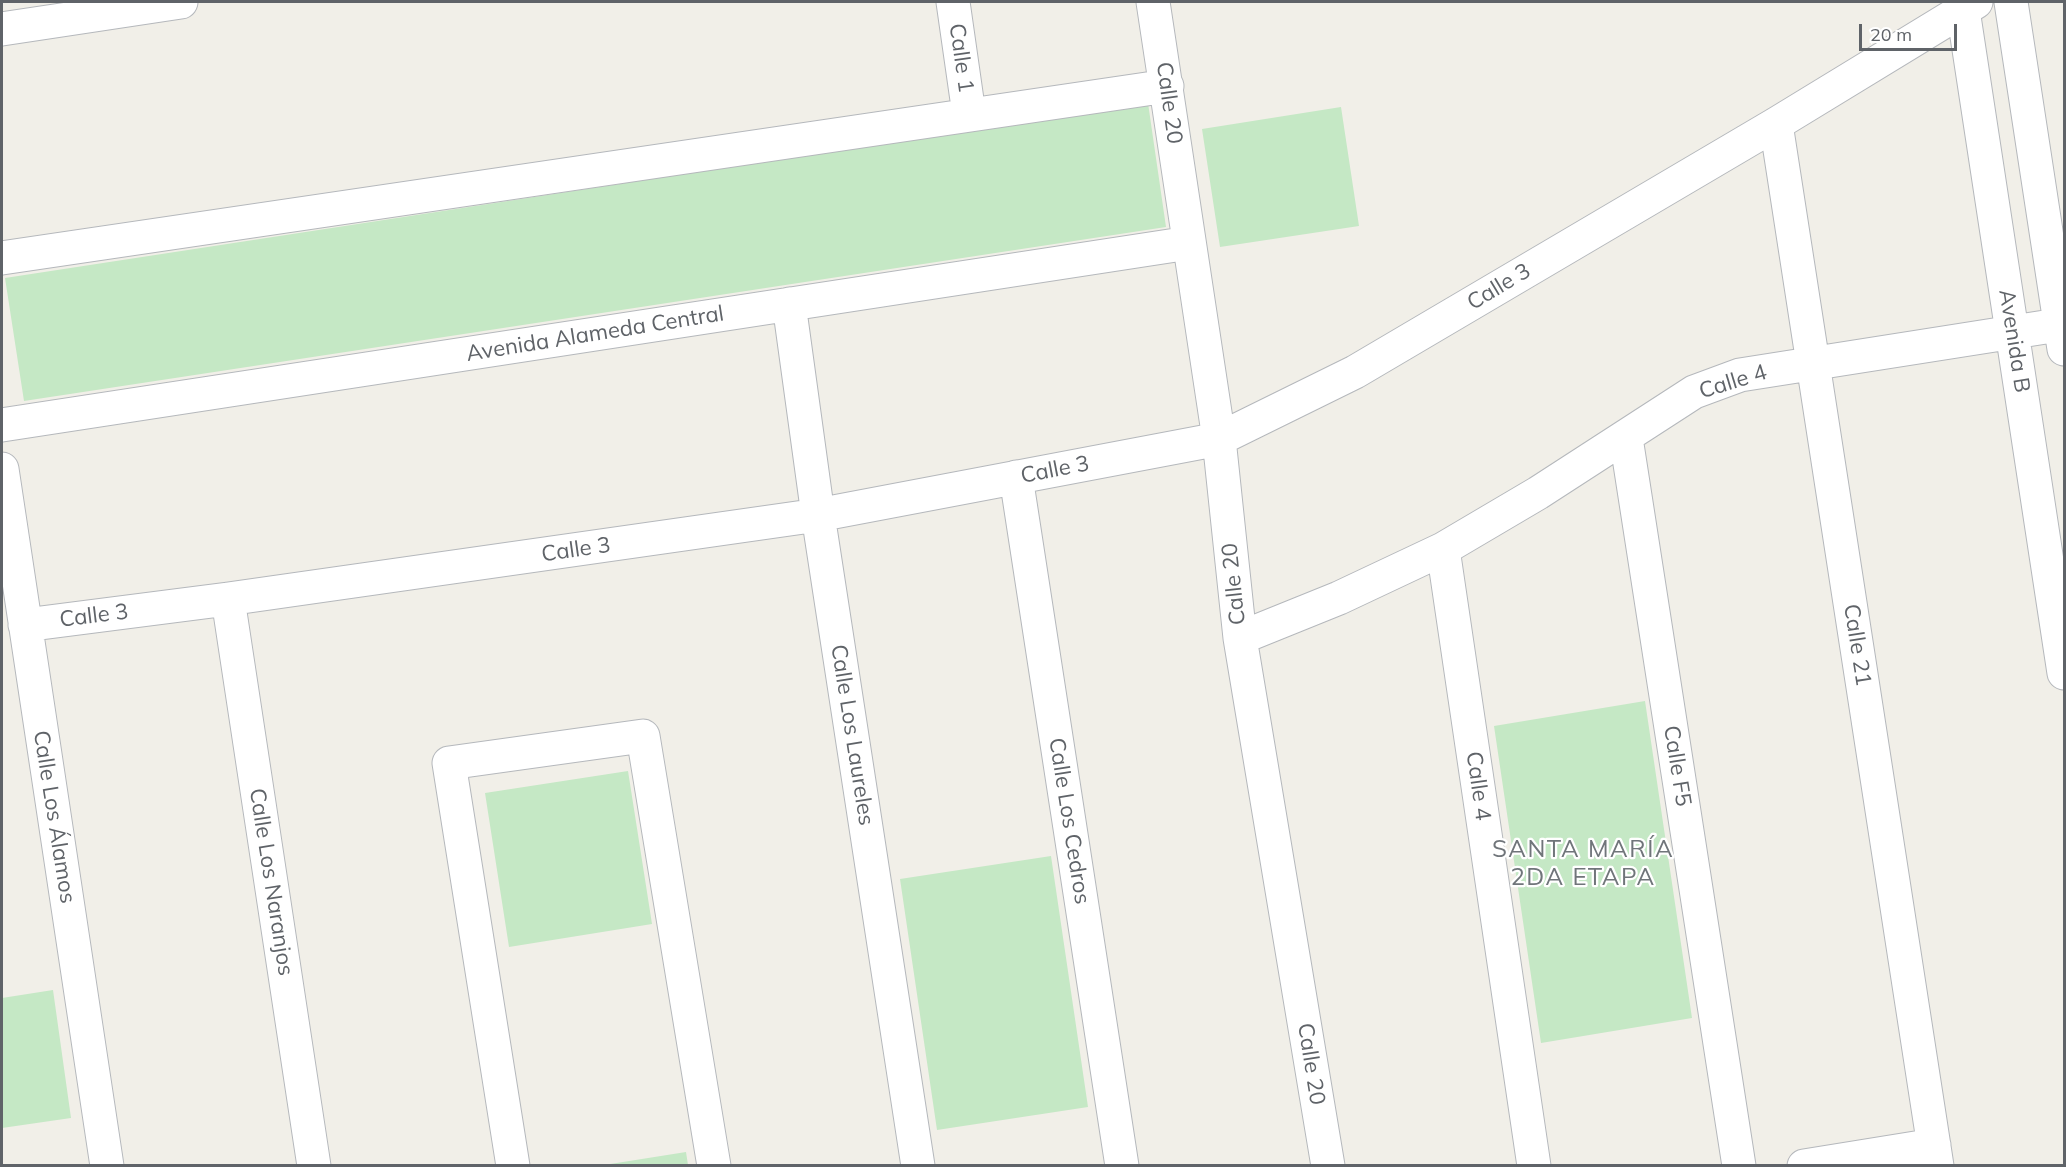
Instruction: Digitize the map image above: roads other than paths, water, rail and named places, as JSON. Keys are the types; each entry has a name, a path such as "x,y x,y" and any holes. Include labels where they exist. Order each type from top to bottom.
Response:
{"street":[{"path":"2,29 134,5 181,2"},
{"name":"Calle 1","path":"952,2 969,114"},
{"name":"Calle 20","path":"1153,2 1219,439 1240,638 1328,1166"},
{"path":"2011,2 2063,332"},
{"name":"Calle 3","path":"25,625 228,599 818,515 1219,439 1355,372 1776,124 1970,6"},
{"name":"Avenida B","path":"1970,6 2012,332 2064,673"},
{"path":"2,258 1167,86"},
{"name":"Calle 21","path":"1776,124 1936,1155"},
{"name":"Avenida Alameda Central","path":"2,425 1189,243"},
{"name":"Calle Los Laureles","path":"789,304 818,515 918,1166"},
{"name":"Calle 4","path":"1240,638 1339,598 1443,549 1626,438 1694,392 1740,375 1813,362 2012,332 2063,332"},
{"name":"Calle F5","path":"1626,438 1739,1166"},
{"name":"Calle Los Álamos","path":"2,469 107,1166"},
{"name":"Calle Los Cedros","path":"1016,477 1122,1166"},
{"name":"Calle 4","path":"1443,549 1534,1166"},
{"name":"Calle Los Naranjos","path":"228,599 314,1166"},
{"path":"513,1166 449,763 643,736 714,1166"},
{"path":"1804,1166 1936,1155"}],"district":[{"name":"SANTA MARÍA 2DA ETAPA","path":"1583,864"}]}
